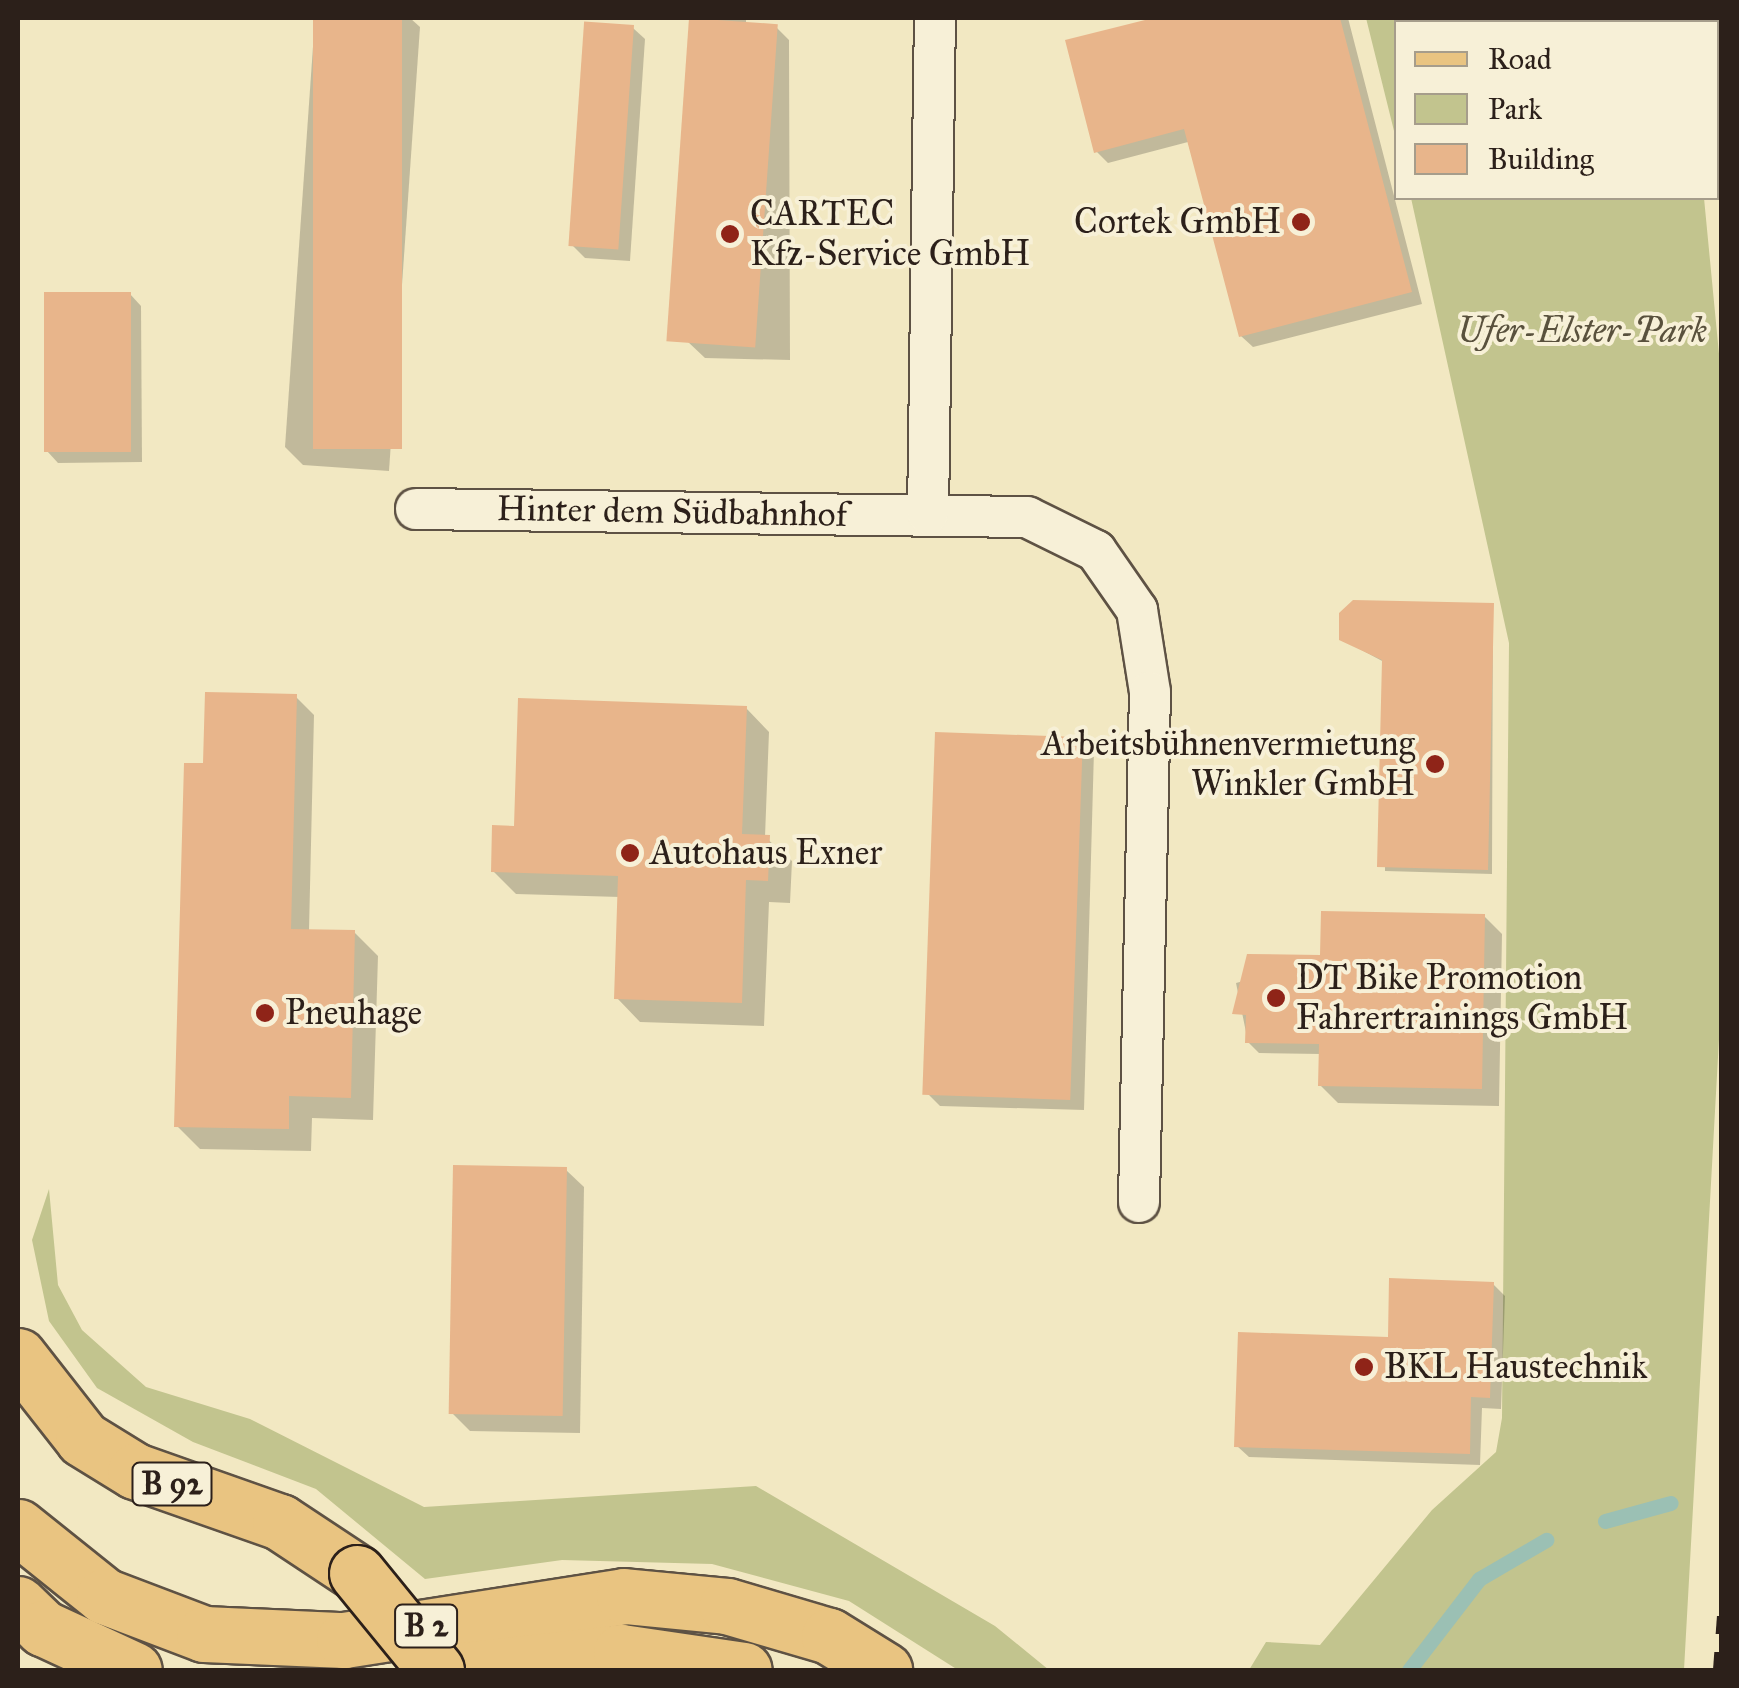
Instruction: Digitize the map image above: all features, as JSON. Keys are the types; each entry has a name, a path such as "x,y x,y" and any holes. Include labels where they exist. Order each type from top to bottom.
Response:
{"main road":[{"name":"B 92","path":"18,1356 83,1439 134,1471 280,1522 357,1573 436,1670"},
{"name":"B 2","path":"18,1527 88,1585 156,1622 254,1641 518,1636"},
{"path":"461,1670 518,1636 624,1596 727,1606 828,1636 884,1670"},
{"path":"18,1604 43,1628 134,1670"},
{"path":"518,1636 744,1670"}],"street":[{"path":"928,514 935,18"},
{"name":"Hinter dem Südbahnhof","path":"416,509 1027,516 1096,551 1137,610 1150,692 1139,1202"}],"green space":[{"path":"1366,18 1677,18 1394,20 1394,131"},
{"name":"Ufer-Elster-Park","path":"1411,200 1704,200 1722,385 1722,985 1684,1670 1249,1670 1266,1642 1320,1645 1432,1510 1496,1452 1502,1418 1509,643"},
{"path":"49,1189 58,1285 82,1330 146,1387 250,1419 424,1507 756,1486 995,1626 1049,1670 958,1670 849,1601 712,1564 562,1560 425,1579 316,1489 193,1442 97,1388 49,1321 32,1240"}],"building":[{"path":"313,18 402,18 402,449 313,449"},
{"path":"689,18 778,24 755,347 666,341"},
{"name":"Cortek GmbH","path":"1153,18 1340,18 1412,292 1239,337 1184,129 1094,153 1065,40"},
{"path":"584,22 634,25 618,249 568,246"},
{"path":"44,292 131,292 131,452 44,452"},
{"name":"Arbeitsbühnenvermietung Winkler GmbH","path":"1353,600 1494,603 1488,870 1377,867 1382,660 1339,640 1339,613"},
{"name":"Pneuhage","path":"205,692 297,694 291,929 355,930 351,1098 289,1096 289,1129 174,1127 184,763 203,763"},
{"name":"Autohaus Exner","path":"518,698 747,706 742,834 770,835 768,881 746,880 742,1003 614,999 618,876 491,872 492,825 514,826"},
{"path":"935,732 1083,737 1070,1100 922,1095"},
{"path":"1321,911 1485,914 1482,1089 1318,1086 1319,1044 1245,1043 1246,1015 1232,1014 1247,954 1320,955"},
{"path":"453,1165 567,1167 563,1416 449,1414"},
{"name":"BKL Haustechnik","path":"1389,1278 1494,1282 1490,1398 1471,1397 1470,1454 1234,1447 1238,1332 1388,1337"}],"waterway":[{"path":"1605,1521 1671,1503"},
{"path":"1409,1670 1479,1579 1546,1540"}],"railway":[{"path":"1719,73 1722,90"},
{"path":"1717,1670 1722,1602"}],"place":[{"name":"Cortek GmbH","path":"1301,222"},
{"name":"CARTEC Kfz-Service GmbH","path":"730,234"},
{"name":"Arbeitsbühnenvermietung Winkler GmbH","path":"1435,764"},
{"name":"Autohaus Exner","path":"630,853"},
{"name":"DT Bike Promotion Fahrertrainings GmbH","path":"1276,998"},
{"name":"Pneuhage","path":"265,1013"},
{"name":"BKL Haustechnik","path":"1364,1367"}]}
